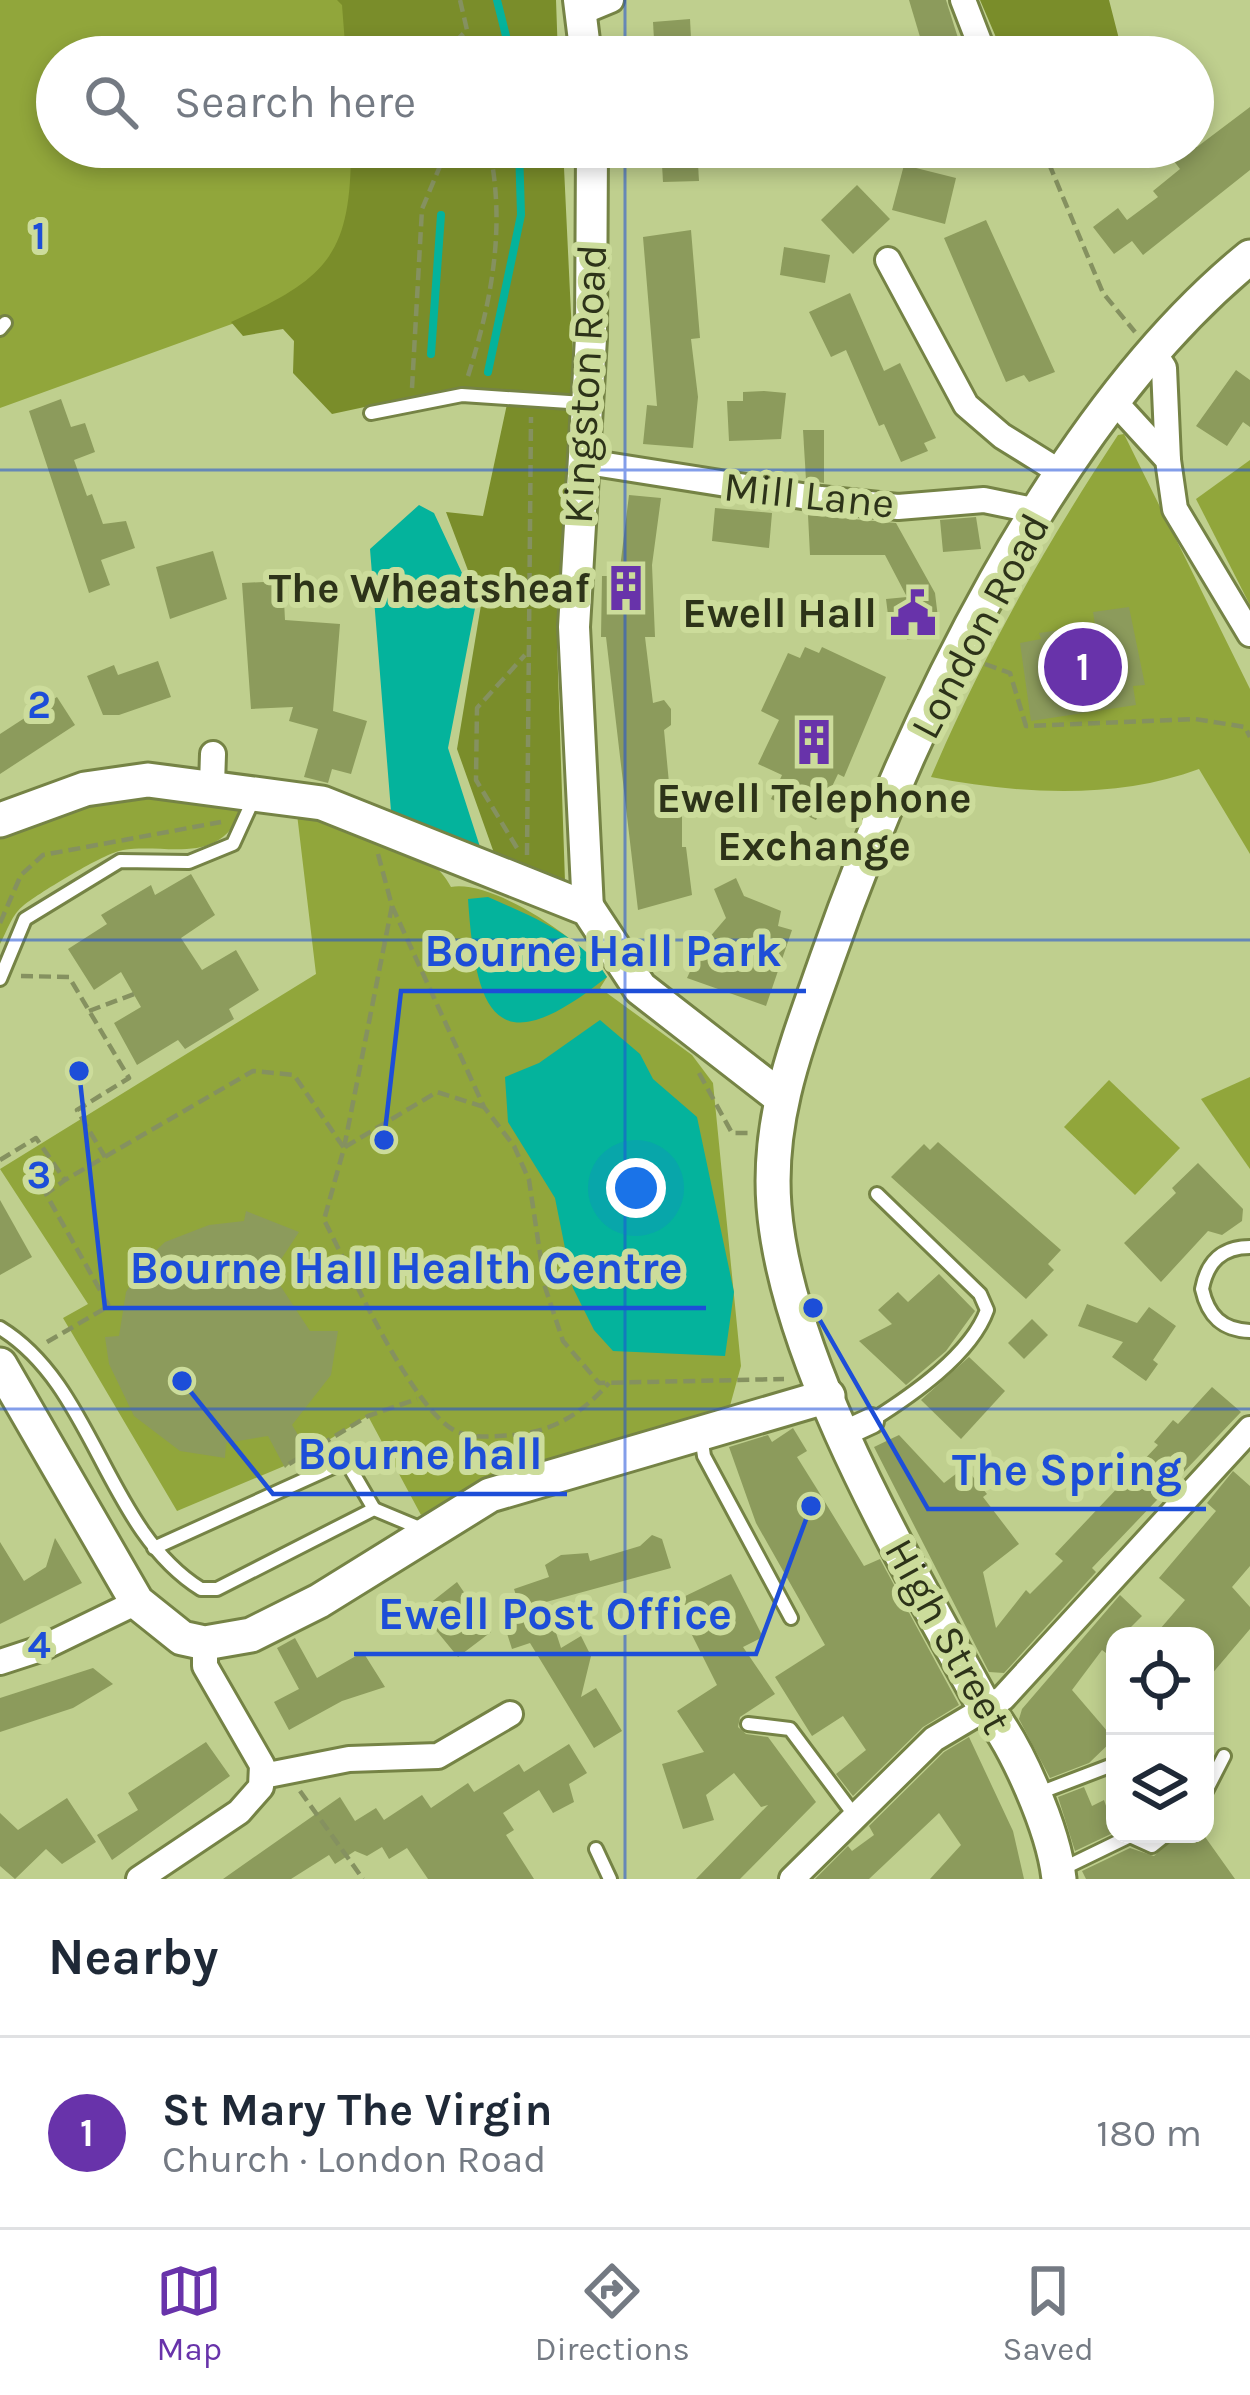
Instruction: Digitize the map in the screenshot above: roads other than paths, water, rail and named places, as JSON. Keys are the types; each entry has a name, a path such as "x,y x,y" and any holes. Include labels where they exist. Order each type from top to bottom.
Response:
{"main road":[{"name":"London Road","path":"828,1396 798,1317 783,1252 774,1208 773,1132 779,1096 870,845 959,655 1038,511 1114,401 1250,257"},
{"path":"0,820 85,788 213,769 256,791 322,803 588,908 640,988 779,1096"},
{"path":"0,1365 137,1602 182,1638 205,1643 251,1635 285,1618 490,1495 828,1396"},
{"name":"High Street","path":"828,1396 858,1427 878,1511 984,1706 1001,1726 1033,1796 1059,1875"}],"street":[{"path":"964,0 977,36"},
{"path":"588,36 591,4"},
{"name":"Kingston Road","path":"588,908 574,648 592,168"},
{"path":"888,260 966,405 1002,436 1064,474"},
{"path":"1155,354 1164,368 1175,509 1250,634"},
{"path":"1114,401 1168,460"},
{"name":"Mill Lane","path":"581,461 710,486 860,503 898,507 984,500 1038,511"},
{"path":"792,1879 934,1739 1003,1698 1250,1429"},
{"path":"0,1662 40,1649 137,1602"},
{"path":"205,1643 205,1666 275,1775"},
{"path":"139,1879 239,1812 275,1775 350,1759 438,1756 510,1714"}],"lane":[{"path":"371,413 411,401 462,395 586,403"},
{"path":"7,979 25,919 120,861 171,865 233,844 256,791"},
{"path":"858,1427 906,1399 981,1328 987,1310 980,1294 877,1194"},
{"path":"1250,1246 1229,1249 1215,1258 1202,1289 1215,1319 1229,1329 1250,1331"},
{"path":"0,1328 35,1349 154,1548 190,1582 217,1589 374,1509"},
{"path":"701,1435 704,1456 791,1618"},
{"path":"154,1548 346,1461 374,1509 428,1532"},
{"path":"748,1724 790,1730 855,1816"},
{"path":"1214,1775 1224,1756"},
{"path":"1033,1796 1106,1765"},
{"path":"1059,1875 1117,1843"},
{"path":"596,1849 610,1879"}],"water":[{"path":"419,505 434,513 476,603 448,748 481,850 391,811 370,549"},
{"path":"488,897 570,939 607,977 540,1019 516,1022 499,1015 486,999 477,973 468,899"},
{"path":"600,1020 640,1054 653,1079 697,1117 734,1292 725,1356 613,1351 594,1330 573,1288 555,1198 508,1122 505,1077 539,1063"}],"waterway":[{"path":"497,0 506,36"},
{"path":"488,372 521,215 520,168"},
{"path":"431,354 441,215"}],"place":[{"name":"The Wheatsheaf","path":"626,588"},
{"name":"Ewell Hall","path":"913,613"},
{"name":"St Mary The Virgin","path":"1083,667"},
{"name":"Ewell Telephone Exchange","path":"814,742"},
{"name":"Bourne Hall Health Centre","path":"79,1071"},
{"name":"Bourne Hall Park","path":"384,1140"},
{"name":"The Spring","path":"813,1308"},
{"name":"Bourne hall","path":"182,1381"},
{"name":"Ewell Post Office","path":"811,1506"}]}
